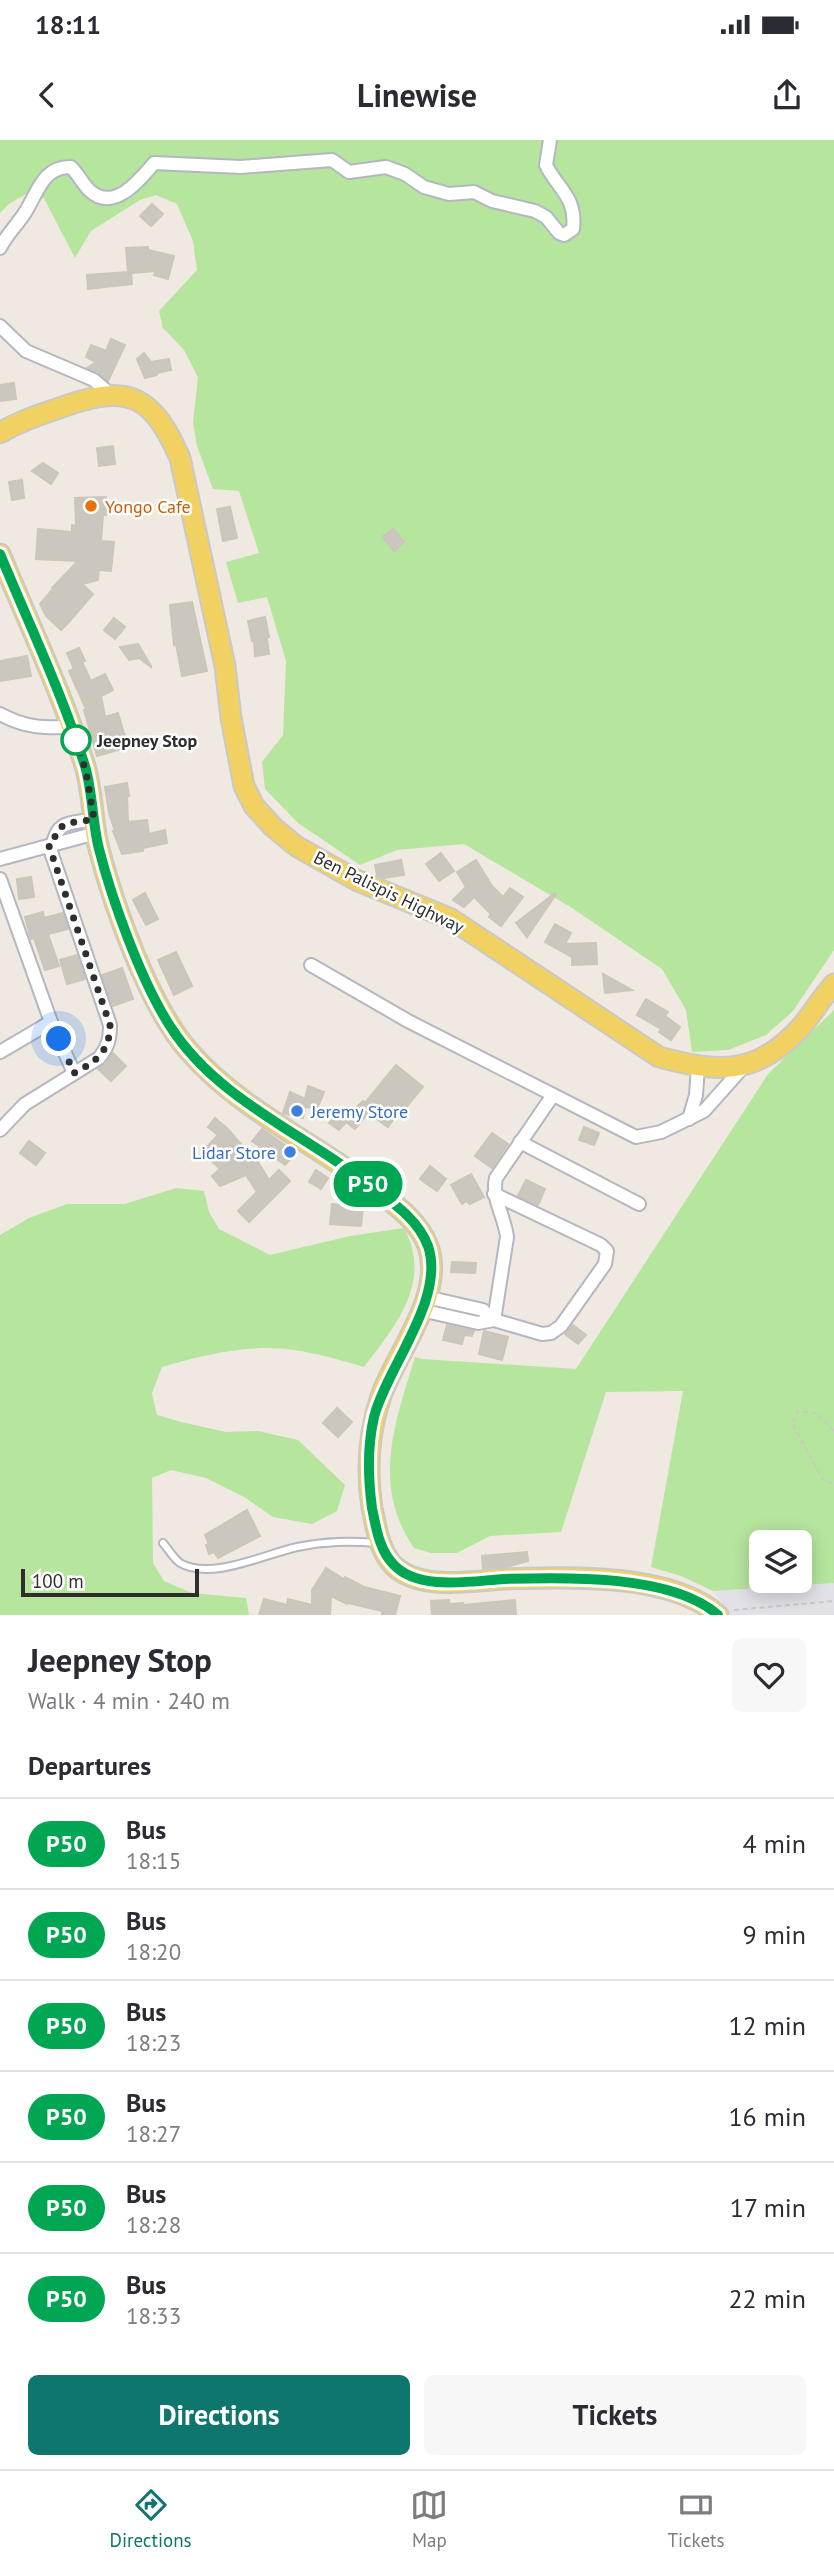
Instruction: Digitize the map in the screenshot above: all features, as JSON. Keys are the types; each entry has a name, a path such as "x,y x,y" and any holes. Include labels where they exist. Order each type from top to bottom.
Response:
{"main road":[{"name":"Ben Palispis Highway","path":"0,433 35,416 86,398 110,394 124,396 149,407 168,431 180,458 225,666 231,718 244,786 254,806 273,827 306,852 356,880 451,919 659,1057 698,1067 746,1065 769,1055 803,1026 834,984"},
{"path":"0,554 25,607 72,727 86,772 99,849 139,963 169,1025 188,1051 235,1094 348,1167 404,1212 424,1236 432,1267 424,1304 383,1391 374,1419 369,1453 370,1489 380,1543 394,1565 411,1576 433,1581 528,1578 639,1584 676,1591 716,1613"}],"street":[{"path":"0,248 25,212 38,187 60,167 71,167 88,189 101,198 117,197 138,181 154,163 240,167 332,160 348,172 386,167 405,174 424,187 449,194 474,192 492,201 535,211 564,235 573,229 574,222 566,193 546,165 550,140"},
{"path":"0,326 26,351 94,380 110,394"},
{"path":"0,714 20,724 43,728 72,727"},
{"path":"0,859 51,845 95,826"},
{"path":"0,1130 25,1104 90,1065 107,1049 110,1025 51,845"},
{"path":"0,879 51,1022 74,1073"},
{"path":"311,965 408,1021 636,1137 661,1132 704,1111 746,1065"},
{"path":"1,1046 51,1022"},
{"path":"689,1119 696,1095 698,1067"},
{"path":"492,1320 507,1237 495,1194 496,1178 553,1096"},
{"path":"520,1142 639,1204"},
{"path":"424,1304 478,1323 492,1320 542,1334 556,1331 602,1270 608,1256 601,1245 495,1194"}],"lane":[{"path":"163,1543 180,1563 206,1570 243,1563 296,1547 341,1540 380,1543"}],"path":[{"path":"834,1431 817,1413 797,1411 792,1423 823,1480 834,1484"},
{"path":"716,1613 834,1601"}],"shaded area":[{"path":"834,1583 834,1615 731,1615 713,1591 749,1589 749,1593 812,1593 812,1584"}],"green space":[{"path":"0,140 834,140 834,950 793,1011 766,1035 728,1050 692,1052 686,1010 662,969 572,908 464,844 397,850 360,865 298,823 265,789 262,762 283,735 286,661 267,597 238,603 226,562 259,553 239,491 213,489 197,446 193,423 198,377 184,350 163,328 159,311 197,270 193,241 177,204 156,195 140,200 91,231 75,258 38,187 9,204 0,213"},
{"path":"834,1010 834,1583 812,1584 812,1530 749,1530 749,1589 713,1591 681,1576 651,1567 683,1391 606,1392 561,1532 490,1536 457,1553 431,1553 414,1548 393,1501 390,1477 391,1454 400,1406 415,1357 576,1369 768,1074"},
{"path":"176,1188 204,1191 209,1212 219,1229 270,1255 350,1236 404,1228 412,1248 413,1285 398,1319 364,1367 293,1350 268,1348 228,1351 162,1367 152,1393 157,1415 226,1432 258,1431 298,1440 345,1485 337,1511 312,1524 273,1517 244,1497 206,1478 171,1470 152,1478 153,1563 164,1581 192,1593 246,1598 249,1615 0,1615 0,1235 29,1218 67,1204 125,1204"}],"building":[{"path":"152,204 163,214 151,226 140,216"},
{"path":"148,247 148,250 174,256 168,279 154,275 156,271 131,273 132,284 88,289 87,275 128,272 126,248"},
{"path":"111,339 125,345 108,381 98,372 87,368 96,362 86,357 91,345 106,351"},
{"path":"144,353 151,362 169,359 171,370 145,378 137,359"},
{"path":"14,383 16,399 0,401 0,385"},
{"path":"113,446 115,464 99,466 97,448"},
{"path":"43,463 58,473 51,484 32,471"},
{"path":"22,480 24,498 12,500 9,482"},
{"path":"106,497 107,515 103,515 101,541 114,542 111,571 99,570 98,580 82,584 93,594 61,630 46,616 40,604 78,561 36,559 38,529 72,532 72,525 76,526 75,498"},
{"path":"230,507 237,538 223,541 217,509"},
{"path":"393,529 404,542 394,551 382,537"},
{"path":"192,602 207,671 182,676 176,644 174,645 170,605"},
{"path":"265,617 269,654 255,656 254,640 252,641 248,621"},
{"path":"114,618 125,627 115,639 104,630"},
{"path":"138,644 151,667 139,658 129,660 120,647"},
{"path":"79,648 91,681 105,674 113,690 101,696 105,717 118,713 128,747 97,756 84,710 86,709 69,671 74,669 67,653"},
{"path":"27,656 31,676 0,681 0,661"},
{"path":"127,783 128,822 147,820 149,834 165,830 167,843 122,854 113,831 105,787"},
{"path":"441,853 454,871 439,881 426,864"},
{"path":"401,860 404,875 384,878 377,875 375,865"},
{"path":"476,860 492,886 503,897 510,888 523,897 501,926 489,917 491,914 474,897 464,907 453,900 466,887 457,872"},
{"path":"31,877 34,897 19,899 17,879"},
{"path":"145,893 158,919 146,925 133,900"},
{"path":"556,894 527,937 516,923"},
{"path":"43,912 44,918 63,913 68,929 48,934 59,966 45,970 34,938 31,939 25,917"},
{"path":"555,924 571,933 565,944 596,943 597,964 572,965 572,957 545,942"},
{"path":"176,952 192,986 174,995 158,960"},
{"path":"77,955 85,979 67,984 60,960"},
{"path":"122,968 133,999 113,1006 102,975"},
{"path":"603,974 632,990 605,993"},
{"path":"646,999 668,1012 665,1016 680,1027 671,1040 659,1032 661,1029 637,1015"},
{"path":"113,1053 126,1066 111,1081 98,1069 106,1064"},
{"path":"396,1065 423,1087 388,1127 368,1113 355,1129 346,1122 339,1130 329,1123 337,1112 345,1118 363,1101 365,1103"},
{"path":"308,1086 324,1092 317,1109 305,1107 303,1118 283,1113 290,1092 305,1099"},
{"path":"215,1118 245,1149 248,1146 269,1180 279,1170 290,1181 249,1222 238,1211 257,1192 246,1175 220,1186 212,1176 220,1169 202,1152 218,1135 208,1127"},
{"path":"584,1127 599,1133 594,1145 579,1140"},
{"path":"262,1129 296,1153 285,1165 252,1141"},
{"path":"492,1133 508,1144 492,1168 475,1156"},
{"path":"29,1141 45,1153 36,1165 20,1153"},
{"path":"430,1166 446,1179 437,1191 420,1179"},
{"path":"316,1170 328,1178 321,1189 309,1182"},
{"path":"471,1174 484,1197 470,1204 466,1201 462,1204 451,1185"},
{"path":"526,1180 545,1189 538,1205 518,1196"},
{"path":"332,1204 363,1207 361,1226 330,1224"},
{"path":"452,1262 476,1263 475,1273 451,1272"},
{"path":"447,1325 474,1331 472,1336 464,1335 462,1344 443,1340"},
{"path":"573,1325 586,1335 578,1344 565,1334"},
{"path":"484,1331 508,1337 502,1360 479,1354"},
{"path":"337,1408 352,1422 338,1437 323,1423"},
{"path":"247,1510 260,1536 218,1558 214,1552 209,1554 205,1535"},
{"path":"527,1552 528,1561 506,1567 483,1568 482,1556"},
{"path":"326,1568 364,1587 400,1596 395,1615 382,1615 382,1611 347,1604 331,1596 330,1615 259,1615 264,1599 287,1605 288,1599 312,1605 312,1590"},
{"path":"449,1600 449,1604 463,1605 515,1600 516,1615 432,1615 431,1601"}],"bus line":[{"name":"P50","path":"0,554 25,607 72,727 86,772 99,849 139,963 169,1025 188,1051 235,1094 348,1167 404,1212 424,1236 432,1267 427,1295 383,1391 374,1419 369,1453 373,1513 380,1543 394,1565 411,1576 433,1581 528,1578 639,1584 676,1591 718,1615"}],"place":[{"name":"Yongo Cafe","path":"91,506"},
{"name":"Jeepney Stop","path":"76,740"},
{"name":"Jeremy Store","path":"297,1111"},
{"name":"Lidar Store","path":"290,1152"}],"route":[{"path":"59,1039 74,1073 99,1058 107,1049 110,1037 110,1025 49,846 53,844 55,831 60,826 94,819 86,772 76,740"}]}
